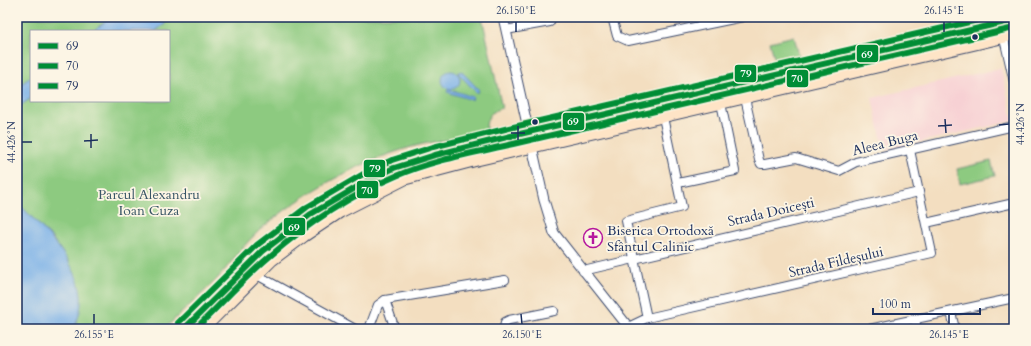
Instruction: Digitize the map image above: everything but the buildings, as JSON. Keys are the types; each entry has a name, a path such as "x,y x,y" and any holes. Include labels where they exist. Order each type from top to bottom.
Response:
{"main road":[{"path":"184,329 279,238 311,214 369,180 394,168 427,157 529,132 1000,20 1014,20"},
{"path":"203,329 257,275 287,248 318,226 361,200 393,184 427,173 532,147 1009,36"}],"street":[{"path":"503,17 532,147 554,233 629,328"},
{"path":"506,30 550,22 552,17"},
{"path":"612,17 617,36 628,41 743,17"},
{"path":"1000,20 1009,36 1014,82"},
{"name":"Aleea Buga","path":"744,98 759,160 762,164 796,158 839,171 856,162 1014,126"},
{"path":"678,183 735,171 721,103"},
{"path":"647,318 626,222 680,209 683,204 663,117"},
{"path":"910,150 926,223 1014,203"},
{"name":"Strada Doicești","path":"583,271 919,192"},
{"name":"Strada Fildeșului","path":"629,328 647,318 932,253 926,223"},
{"path":"257,275 355,329"},
{"path":"369,329 378,304 385,300 505,280"},
{"path":"868,329 1014,298"},
{"path":"385,300 395,329"},
{"path":"504,329 505,322 509,320 554,311"},
{"path":"951,312 955,329"},
{"path":"915,319 917,329"}],"shaded area":[{"path":"1001,68 1013,121 884,150 872,98"}],"green space":[{"path":"111,17 94,30 30,30 30,78 17,87 17,18"},
{"name":"Parcul Alexandru Ioan Cuza","path":"165,17 482,17 502,108 498,109 488,117 486,125 487,134 433,142 394,152 353,169 314,190 278,215 261,229 217,279 164,329 74,329 80,310 69,262 53,239 17,202 17,108 30,99 30,102 170,102 170,30 156,30 165,24"},
{"path":"987,32 989,36 557,138 556,130"},
{"path":"794,36 799,56 775,61 770,42"},
{"path":"991,161 995,176 960,184 957,169"}],"water":[{"path":"111,17 165,17 165,24 156,30 94,30"},
{"path":"451,71 457,74 460,80 457,86 451,89 445,86 442,80 445,74"},
{"path":"461,71 479,90 477,93 458,73"},
{"path":"30,78 30,99 17,108 17,87"},
{"path":"448,89 473,97 472,100 447,92"},
{"path":"17,202 66,257 79,283 81,305 74,329 17,329"}],"transit line":[{"name":"79","path":"178,323 257,245 307,207 365,173 392,160 433,147 509,128 991,17"},
{"name":"69","path":"184,329 263,251 311,214 369,180 394,168 435,155 511,136 1014,20"},
{"name":"70","path":"195,329 259,265 314,222 362,192 410,170 439,161 1014,28"}],"place":[{"name":"Biserica Ortodoxă Sfântul Calinic","path":"593,238"}]}
